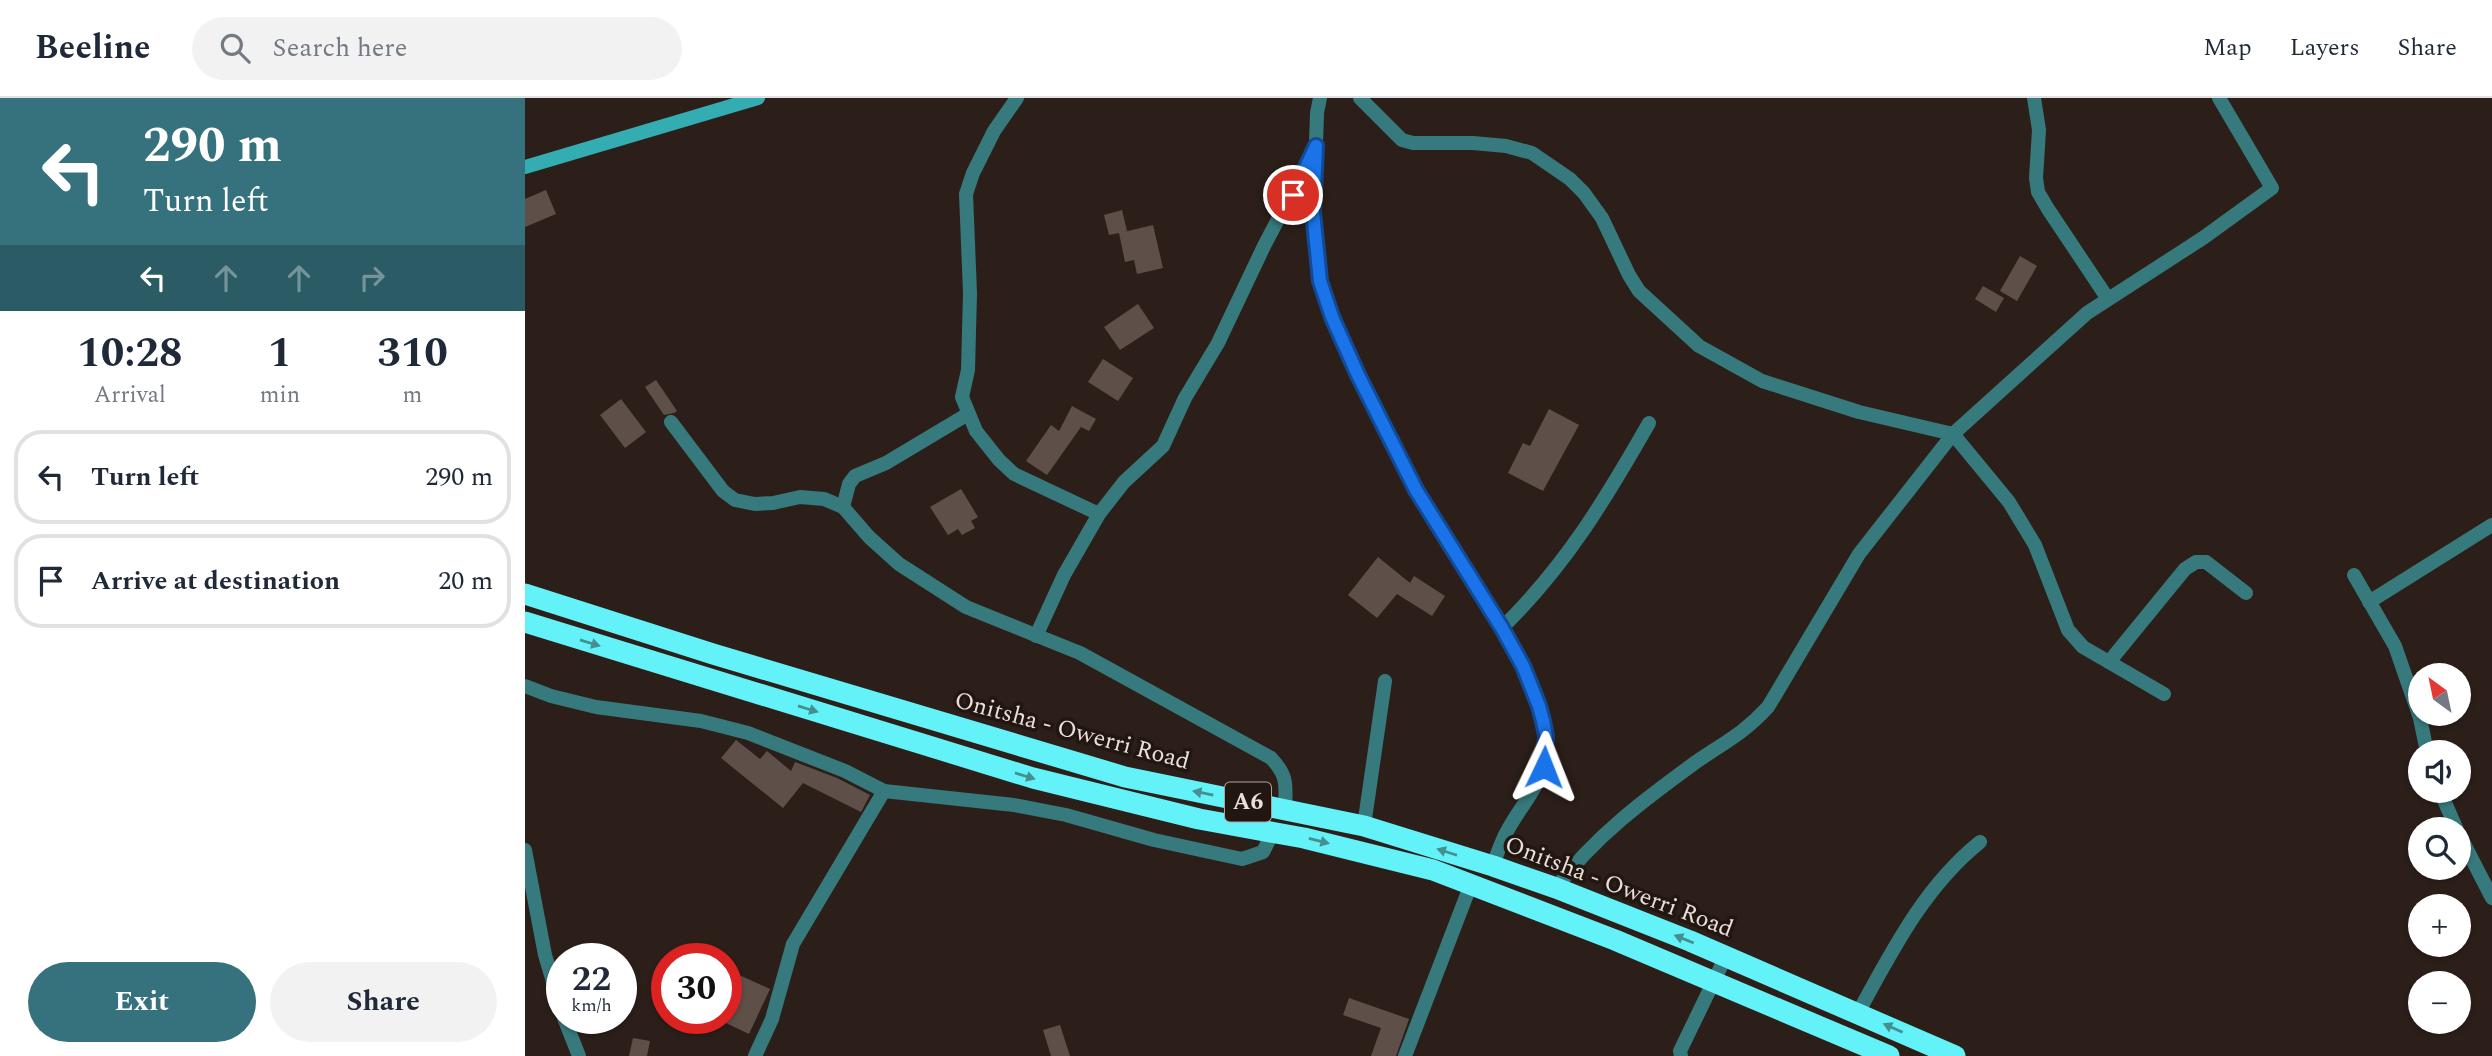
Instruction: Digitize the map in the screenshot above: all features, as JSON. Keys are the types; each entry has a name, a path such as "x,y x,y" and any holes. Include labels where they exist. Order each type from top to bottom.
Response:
{"highway":[{"name":"Onitsha - Owerri Road","path":"525,594 726,658 1125,778 1364,825 1493,866 1556,888 1726,956 1955,1056"},
{"name":"Onitsha - Owerri Road","path":"525,622 1033,778 1199,819 1304,838 1433,870 1712,981 1889,1056"}],"street":[{"path":"525,167 758,98"},
{"path":"1017,98 994,131 973,173 966,194 970,293 968,370 962,397 968,414 984,440 1014,474 1099,514"},
{"path":"1320,98 1313,212 1320,281 1332,317 1416,490 1523,666 1539,706 1546,736 1544,767 1534,791 1505,836 1493,866"},
{"path":"1360,98 1402,140 1413,143 1506,146 1532,153 1570,179 1602,218 1639,291 1699,346 1762,381 1859,412 1952,434 2009,502 2035,545 2068,630 2083,647 2164,694"},
{"path":"2033,98 2039,130 2036,178 2038,192 2108,299"},
{"path":"1556,888 1576,861 1609,829 1668,782 1749,727 1768,707 1859,554 1952,434 2087,313 2272,188 2219,98"},
{"path":"1036,636 1064,575 1099,514 1124,482 1163,446 1185,398 1218,343 1316,146"},
{"path":"843,507 849,484 855,476 886,463 968,414"},
{"path":"671,422 723,491 735,500 755,504 800,498 824,499 843,507 869,537 899,564 966,607 1091,658 1271,758 1282,770 1286,781 1285,809"},
{"path":"1502,628 1530,600 1564,559 1609,493 1649,423"},
{"path":"2369,602 2492,525"},
{"path":"2109,662 2185,569 2196,562 2206,562 2246,593"},
{"path":"2354,575 2395,646 2420,718 2425,740"},
{"path":"1364,825 1385,681"},
{"path":"525,686 551,696 596,707 701,721 748,733 845,771 884,791 1014,805 1066,815 1154,840 1242,859 1263,852 1273,832"},
{"path":"755,1056 772,1019 793,944 884,791"},
{"path":"1858,1013 1899,939 1932,889 1957,860 1980,842"},
{"path":"525,850 546,958"},
{"path":"2471,857 2492,898"},
{"path":"1408,1054 1471,884"},
{"path":"1681,1056 1680,1051 1726,956"},
{"path":"570,1034 579,1056"}],"building":[{"path":"546,190 556,214 525,227 525,199"},
{"path":"1122,210 1127,231 1124,232 1153,225 1163,268 1137,274 1134,260 1125,262 1119,233 1109,235 1104,215"},
{"path":"2020,256 2037,266 2017,301 2000,291"},
{"path":"1983,286 2004,298 1996,312 1975,299"},
{"path":"1138,304 1154,328 1120,350 1104,327"},
{"path":"1103,359 1133,378 1118,401 1088,382"},
{"path":"656,380 677,411 674,413 664,415 645,387"},
{"path":"621,399 646,432 625,448 600,415"},
{"path":"1072,406 1096,419 1089,431 1081,427 1047,475 1026,461 1051,425 1059,431"},
{"path":"1549,409 1579,425 1543,491 1508,473 1523,443 1530,446"},
{"path":"961,489 978,517 971,521 975,528 962,535 958,529 948,535 930,507"},
{"path":"1378,557 1410,583 1414,576 1445,596 1432,616 1397,594 1377,618 1348,595"},
{"path":"736,740 760,759 767,751 791,771 795,762 837,778 870,795 861,812 803,783 783,808 721,758"},
{"path":"742,976 770,989 749,1034 742,1031"},
{"path":"1349,998 1409,1019 1396,1056 1371,1056 1381,1028 1343,1015"},
{"path":"1060,1025 1070,1056 1051,1056 1043,1030"},
{"path":"633,1038 650,1041 647,1056 629,1056"}],"route":[{"path":"1293,195 1316,146 1313,212 1320,281 1332,317 1416,490 1523,666 1543,721 1546,736 1544,767"}]}
